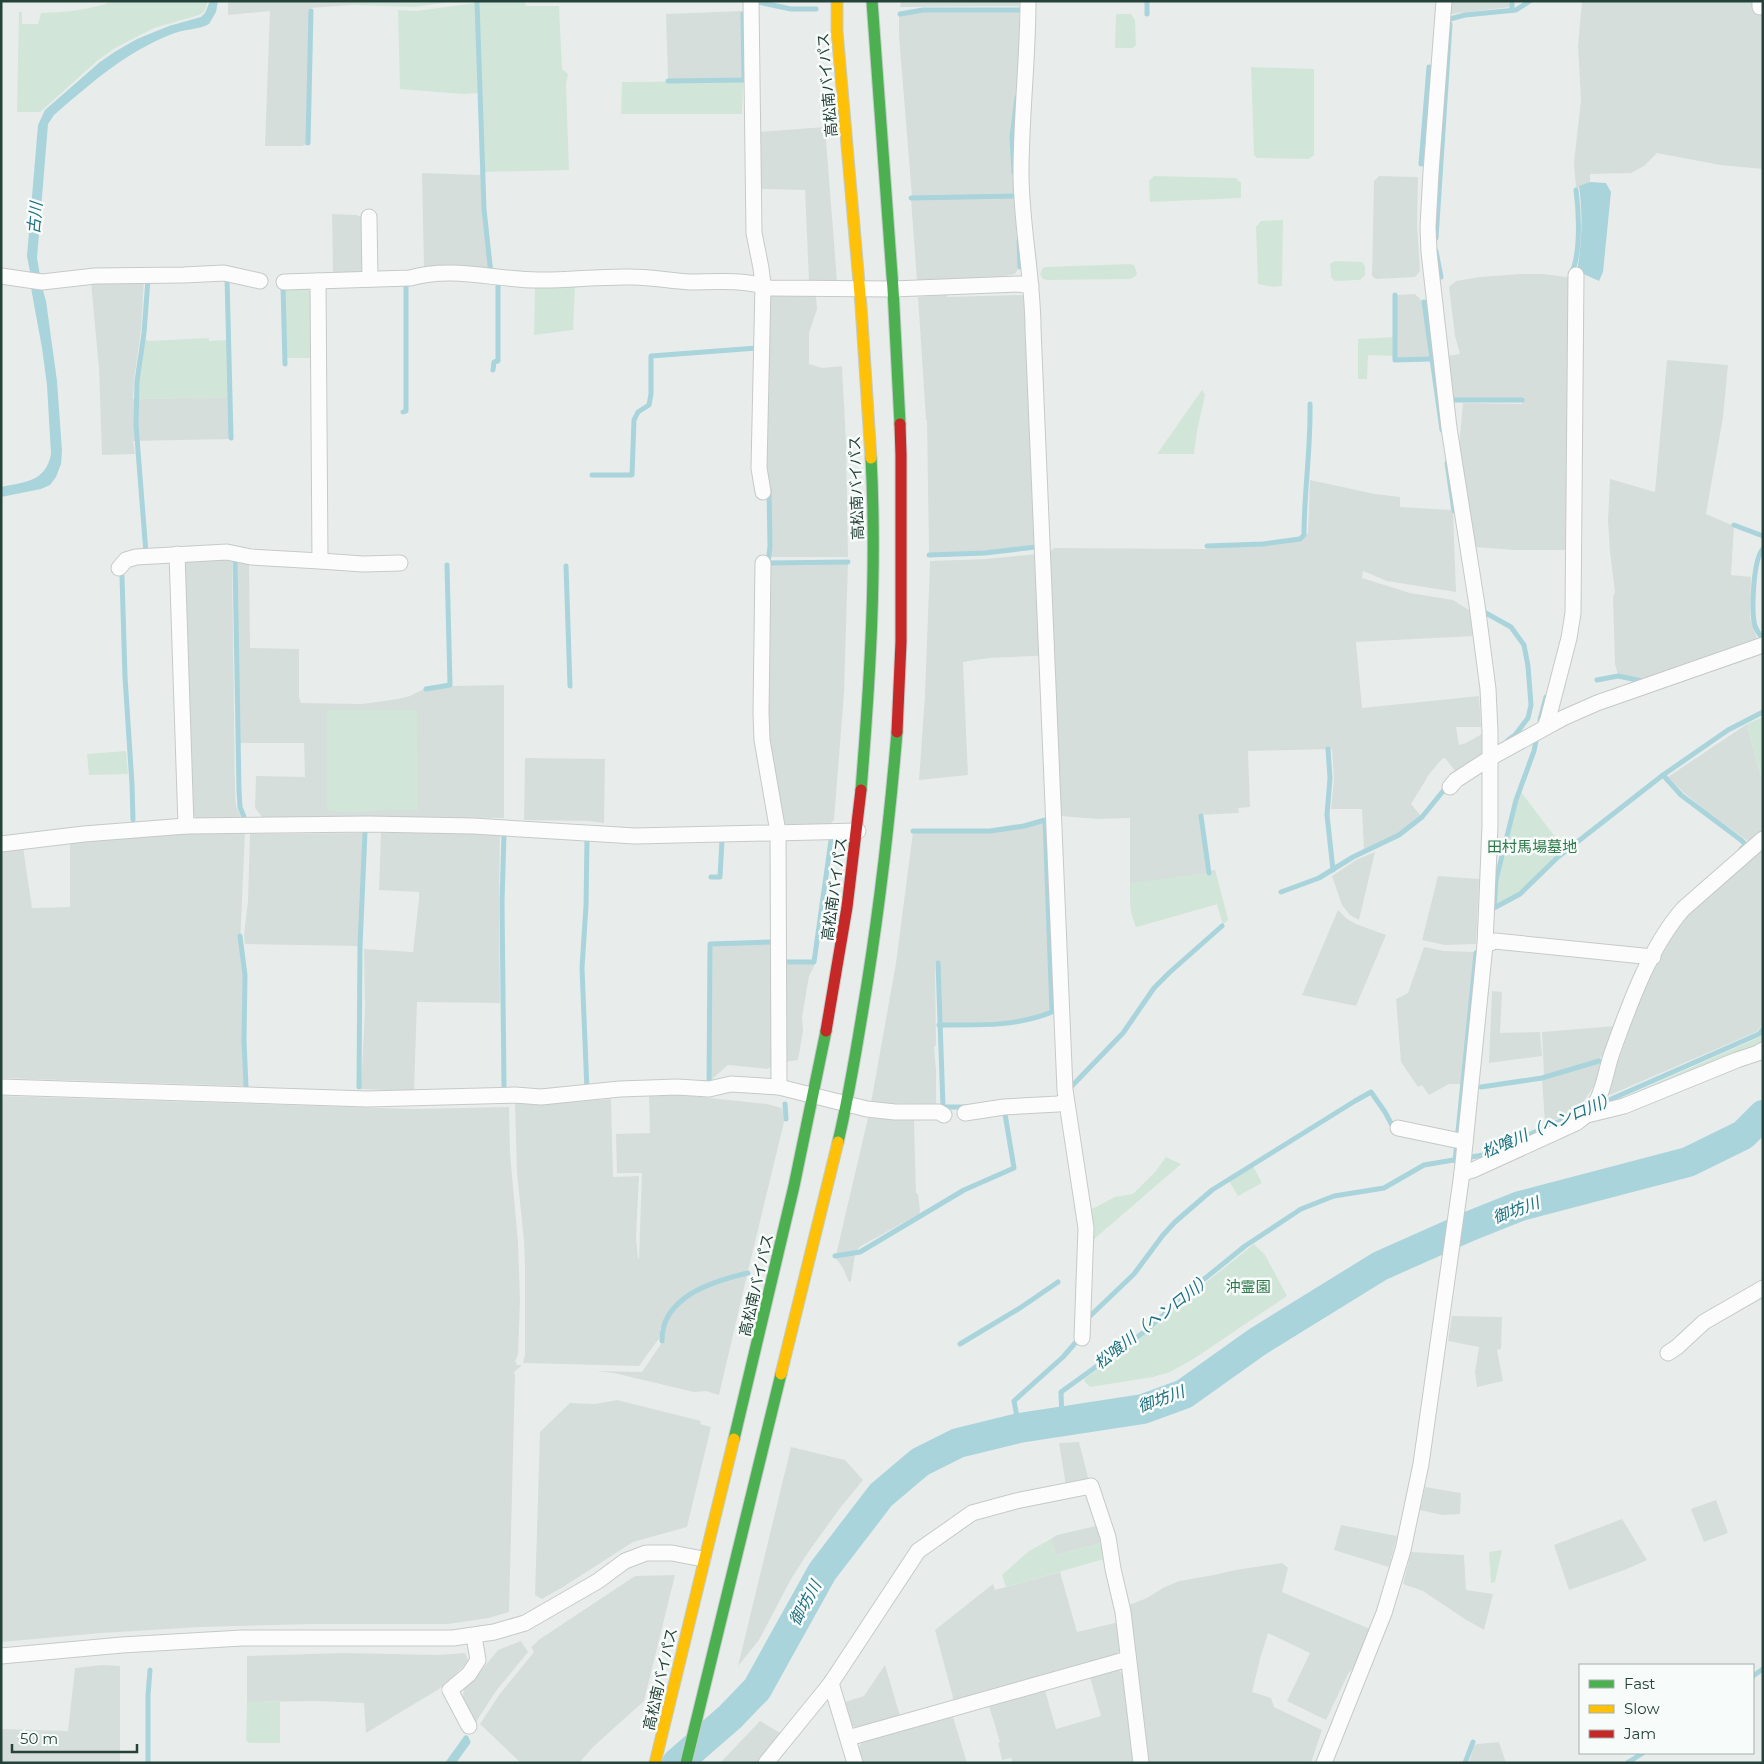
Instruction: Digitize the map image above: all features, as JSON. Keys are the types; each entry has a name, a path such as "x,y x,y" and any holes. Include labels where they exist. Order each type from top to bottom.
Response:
{"highway":[{"name":"高松南バイパス","path":"655,1763 703,1559 777,1261 814,1096 836,980 858,831 868,708 873,560 872,475 860,289 836,1"},
{"path":"686,1763 847,1104 876,932 890,816 898,716 901,642 902,484 893,289 872,1"}],"street":[{"path":"751,1 754,233 763,285 759,468 763,492"},
{"path":"1028,1 1021,173 1031,286 1066,1101 1086,1228 1082,1338"},
{"path":"1324,1763 1384,1613 1402,1550 1421,1464 1463,1158 1485,945 1489,853 1490,758 1488,689 1477,605 1449,428 1429,252 1428,227 1431,172 1444,1"},
{"path":"369,217 370,280"},
{"path":"1,276 36,281 95,276 184,275 224,272 260,281"},
{"path":"284,282 410,278 426,273 461,273 528,280 633,277 680,282 755,283 769,288 893,289 1020,284 1031,286"},
{"path":"1541,730 1548,719 1570,638 1574,613 1576,275"},
{"path":"318,281 320,561"},
{"path":"119,568 126,560 136,557 227,552 251,557 363,564 400,563"},
{"path":"177,554 186,826"},
{"path":"763,563 762,740 778,832 779,1087"},
{"path":"1450,787 1456,780 1490,758 1541,730 1598,703 1763,645"},
{"path":"1,844 84,834 186,826 368,824 502,826 635,836 858,831"},
{"path":"1398,1128 1463,1158 1473,1170 1576,1123 1592,1109 1602,1091 1612,1052 1645,972 1674,920 1683,909 1763,839"},
{"path":"1485,945 1495,941 1653,957"},
{"path":"1592,1109 1624,1106 1763,1050"},
{"path":"1,1087 367,1099 515,1095 541,1098 620,1089 676,1087 709,1089 731,1084 779,1087 866,1109 895,1112 939,1112 944,1115"},
{"path":"965,1113 1004,1107 1058,1104 1066,1101"},
{"path":"1668,1353 1704,1322 1763,1288"},
{"path":"766,1763 831,1683 918,1551 972,1514 1016,1501 1091,1486 1108,1537 1123,1612 1141,1763"},
{"path":"1,1656 242,1638 453,1638 474,1636 525,1623 590,1585 625,1560 646,1553 672,1553 703,1559"},
{"path":"469,1726 450,1690 469,1674 478,1660 474,1636"},
{"path":"848,1738 1128,1659"},
{"path":"831,1683 855,1763"}],"shaded area":[{"path":"228,1 352,1 352,5 310,8 307,144 301,146 265,146 270,11 228,15"},
{"path":"901,1 1019,1 1019,6 900,7"},
{"path":"1452,1 1511,1 1511,7 1451,14"},
{"path":"1582,1 1763,1 1763,169 1720,165 1657,153 1644,166 1631,173 1590,174 1590,182 1576,189 1574,162 1581,100 1578,46"},
{"path":"742,11 743,79 668,79 666,14"},
{"path":"1019,11 1019,67 1011,138 1014,196 912,197 899,15 925,12"},
{"path":"825,127 837,281 809,281 805,190 759,189 758,132"},
{"path":"422,173 481,175 489,269 424,269"},
{"path":"1379,176 1418,177 1417,224 1420,271 1415,277 1376,279 1372,276 1374,181"},
{"path":"1014,197 1019,267 1015,274 989,279 917,281 911,199"},
{"path":"332,214 356,215 367,218 366,274 333,274"},
{"path":"1519,274 1568,277 1567,550 1514,550 1475,547 1459,446 1463,403 1522,404 1522,400 1452,399 1446,356 1460,354 1455,336 1449,287 1456,281"},
{"path":"144,281 141,330 133,399 229,397 230,439 133,441 135,454 102,455 99,369 91,282"},
{"path":"1415,294 1423,302 1430,358 1396,360 1396,295"},
{"path":"769,295 816,296 817,309 809,333 809,364 822,368 842,366 846,443 848,557 770,557 771,504 766,469"},
{"path":"947,295 947,297 1022,295 1025,297 1036,546 929,554 927,420 918,297"},
{"path":"1667,360 1728,365 1723,417 1706,514 1734,526 1731,575 1751,577 1750,617 1757,639 1643,679 1618,675 1615,664 1613,597 1615,592 1608,521 1610,479 1655,492"},
{"path":"1310,480 1375,494 1400,497 1400,507 1453,510 1456,592 1387,581 1363,571 1362,578 1410,593 1453,600 1469,610 1473,636 1356,642 1362,708 1479,696 1481,727 1456,727 1459,745 1482,734 1482,754 1456,772 1445,758 1442,759 1430,773 1411,804 1421,816 1391,838 1364,851 1362,809 1331,809 1334,779 1332,749 1248,751 1250,807 1238,808 1239,813 1199,815 1208,871 1215,870 1228,920 1223,924 1217,904 1136,927 1131,912 1130,895 1130,818 1098,819 1060,816 1054,655 989,658 963,662 968,775 919,780 925,695 930,561 987,559 1036,554 1050,552 1054,548 1205,549 1301,541 1308,533"},
{"path":"188,559 232,559 235,790 236,806 241,817 196,818 191,812 182,565"},
{"path":"237,561 249,562 250,648 299,649 299,697 301,703 362,704 398,699 410,696 424,689 452,686 504,685 504,818 262,817 255,808 256,776 305,777 304,743 239,743"},
{"path":"848,563 844,693 834,820 830,824 782,825 766,725 767,564"},
{"path":"1747,724 1763,785 1763,831 1749,842 1704,809 1668,777"},
{"path":"525,758 605,759 604,823 524,820"},
{"path":"1044,821 1052,1012 1033,1019 995,1024 940,1024 939,963 935,963 936,1046 934,1046 936,1104 871,1103 896,963 913,832 999,831"},
{"path":"450,832 500,834 500,1003 417,1002 414,1091 361,1089 365,1009 364,949 413,952 419,899 419,892 379,890 381,833"},
{"path":"245,833 240,944 244,974 242,1014 246,1086 1,1078 1,850 23,847 32,908 70,907 70,840 125,834"},
{"path":"364,833 359,946 245,944 250,834"},
{"path":"1763,847 1763,1024 1756,1032 1610,1095 1608,1092 1629,1030 1630,1021 1659,955 1681,922 1716,887"},
{"path":"1375,852 1359,920 1350,915 1342,905 1332,876 1356,860"},
{"path":"1438,876 1479,879 1476,944 1445,945 1422,940"},
{"path":"1338,910 1347,919 1356,924 1386,935 1356,1006 1302,995"},
{"path":"772,943 773,1064 768,1069 728,1065 710,1081 710,945"},
{"path":"1424,947 1444,951 1475,952 1462,1084 1449,1084 1429,1095 1422,1085 1418,1087 1401,1062 1396,999 1408,993"},
{"path":"783,963 815,964 809,976 802,1017 803,1031 798,1060 784,1062"},
{"path":"1492,991 1502,992 1500,1033 1540,1032 1542,1056 1489,1063"},
{"path":"1615,1026 1604,1053 1598,1061 1544,1076 1542,1032"},
{"path":"1605,1060 1602,1074 1578,1110 1545,1124 1542,1078"},
{"path":"682,1095 767,1104 782,1108 784,1122 748,1271 724,1277 698,1288 678,1302 666,1317 660,1329 660,1337 639,1366 523,1363 525,1355 525,1266 517,1173 515,1102 561,1103 611,1099 613,1177 639,1176 636,1238 639,1258 642,1173 617,1173 616,1134 650,1133 649,1096"},
{"path":"1,1096 414,1109 509,1107 510,1153 518,1242 520,1301 518,1354 515,1362 517,1363 516,1365 522,1365 514,1372 509,1612 489,1618 448,1624 314,1624 201,1627 1,1642"},
{"path":"868,1118 914,1120 916,1193 918,1194 920,1211 919,1214 861,1246 856,1251 836,1255"},
{"path":"855,1254 851,1281 849,1282 843,1268 835,1257"},
{"path":"747,1275 719,1395 706,1391 694,1392 614,1373 596,1371 642,1372 663,1341 663,1331 666,1324 673,1311 679,1305 701,1290 725,1280"},
{"path":"1452,1316 1502,1317 1501,1349 1497,1350 1503,1381 1477,1387 1475,1372 1479,1347 1448,1341"},
{"path":"617,1400 701,1421 700,1424 711,1427 687,1527 633,1542 542,1599 535,1595 540,1432 570,1403 595,1404"},
{"path":"1079,1442 1089,1481 1066,1486 1059,1443"},
{"path":"791,1447 845,1460 863,1480 807,1554 790,1581 759,1640 738,1666"},
{"path":"1425,1487 1461,1493 1460,1514 1442,1515 1420,1510"},
{"path":"1716,1500 1728,1533 1704,1542 1691,1509"},
{"path":"1622,1519 1647,1560 1569,1590 1554,1545"},
{"path":"1341,1525 1397,1536 1389,1567 1334,1550"},
{"path":"1096,1526 1101,1543 1056,1555 1051,1539 1057,1535"},
{"path":"1411,1552 1464,1555 1466,1590 1493,1594 1484,1630 1423,1591 1403,1584"},
{"path":"1282,1563 1288,1568 1282,1592 1370,1629 1362,1651 1349,1672 1326,1720 1287,1701 1310,1653 1268,1633 1252,1692 1271,1698 1274,1707 1322,1730 1311,1763 1149,1763 1129,1605 1179,1581"},
{"path":"1060,1572 1077,1632 1119,1622 1121,1648 1116,1655 954,1701 935,1630 993,1584 995,1590"},
{"path":"675,1575 644,1701 593,1747 579,1763 521,1763 480,1724 499,1695 534,1652 531,1647 540,1639 635,1576"},
{"path":"521,1641 528,1652 496,1691 476,1722 463,1698 464,1687 476,1677 498,1650"},
{"path":"344,1653 438,1655 465,1653 468,1660 439,1689 366,1733 364,1703 315,1701 247,1702 247,1656"},
{"path":"102,1665 120,1666 120,1763 1,1763 1,1729 68,1731 75,1668"},
{"path":"885,1665 900,1716 857,1728 851,1725 845,1702 864,1696"},
{"path":"1118,1669 1123,1674 1134,1763 1013,1763 1011,1758 1002,1760 998,1743 1000,1742 989,1706 1045,1690 1056,1729 1101,1716 1090,1677"},
{"path":"953,1717 967,1763 862,1763 858,1749 862,1742"},
{"path":"760,1721 782,1734 761,1758 756,1763 720,1763"},
{"path":"1499,1742 1506,1763 1469,1763 1474,1746 1477,1744"}],"green space":[{"path":"114,1 208,1 204,12 199,15 154,28 115,48 98,60 40,112 17,112 19,12 22,12 22,24 38,24 41,13 78,10"},
{"path":"352,1 457,1 415,7 352,5"},
{"path":"477,1 525,1 526,6 559,6 562,69 568,74 566,84 569,170 483,172"},
{"path":"476,3 478,93 463,94 400,89 398,10 416,11"},
{"path":"1116,14 1131,14 1135,20 1136,45 1133,48 1115,48"},
{"path":"1251,67 1314,69 1314,155 1309,159 1257,158 1254,155"},
{"path":"743,81 742,114 621,114 622,82"},
{"path":"1154,176 1236,178 1241,183 1241,198 1150,202 1149,181"},
{"path":"1283,220 1282,286 1273,287 1258,284 1256,227 1261,221"},
{"path":"1335,261 1362,262 1365,266 1365,275 1360,280 1335,281 1331,277 1330,264"},
{"path":"1134,265 1137,273 1136,276 1130,279 1047,280 1043,279 1040,274 1043,268 1046,267"},
{"path":"575,285 573,330 534,335 535,286"},
{"path":"284,287 305,287 311,292 311,358 286,358"},
{"path":"1394,337 1394,356 1368,355 1367,379 1358,379 1358,339"},
{"path":"209,338 209,341 228,340 229,397 138,399 144,339 149,341"},
{"path":"1202,390 1205,395 1194,454 1157,454"},
{"path":"327,710 417,710 418,810 382,810 348,813 327,809"},
{"path":"1763,717 1763,785 1747,724"},
{"path":"126,751 128,774 89,775 87,754"},
{"name":"田村馬場墓地","path":"1521,792 1565,850 1549,863 1520,893 1496,907 1498,882"},
{"path":"1215,870 1228,920 1223,924 1217,904 1136,927 1131,912 1130,883 1208,873"},
{"path":"1763,1035 1763,1044 1621,1101 1611,1103 1760,1037"},
{"path":"1166,1157 1181,1164 1093,1240 1090,1210 1115,1197 1133,1194 1156,1171"},
{"path":"1253,1166 1262,1183 1238,1196 1229,1181"},
{"name":"沖霊園","path":"1254,1244 1265,1255 1287,1296 1195,1358 1170,1372 1153,1377 1090,1387 1085,1382 1084,1379 1149,1332 1189,1296"},
{"path":"1051,1539 1056,1555 1101,1543 1104,1559 1006,1587 1002,1575 1029,1551"},
{"path":"1502,1550 1495,1582 1491,1583 1489,1552"},
{"path":"247,1702 280,1702 280,1743 249,1743 246,1740"}],"water":[{"name":"古川","path":"210,1 218,1 216,12 209,24 181,31 155,41 124,59 68,103 54,115 48,124 37,258 46,301 57,381 62,451 61,464 56,477 50,485 41,489 1,497 1,487 26,482 39,475 48,463 51,454 47,385 27,256 38,125 45,110 100,62 137,39 169,26 201,17 205,13"},
{"path":"1590,182 1606,183 1611,192 1603,272 1599,281 1577,271 1581,229 1579,186"}],"waterway":[{"path":"1147,1 1147,14"},
{"path":"1512,1 1512,10"},
{"path":"1450,19 1465,15 1516,10 1530,1"},
{"path":"477,2 484,209 491,274"},
{"path":"758,2 791,9 816,9"},
{"path":"900,14 923,10 1021,10"},
{"path":"308,143 311,11"},
{"path":"668,81 744,80 743,14 748,16"},
{"path":"1436,238 1450,24"},
{"path":"1421,164 1429,67"},
{"path":"1014,173 1012,137 1017,97"},
{"path":"1571,274 1578,245 1576,190"},
{"path":"911,198 1016,196"},
{"path":"1019,241 1020,267"},
{"path":"1436,251 1441,277"},
{"path":"227,277 231,438"},
{"path":"146,553 136,425 137,381 144,333 148,279"},
{"path":"403,412 406,411 406,283"},
{"path":"493,370 494,362 498,361 498,283"},
{"path":"283,286 285,364"},
{"path":"1395,295 1395,360 1431,359"},
{"path":"1424,302 1442,430"},
{"path":"592,475 632,475 634,420 638,412 649,405 651,394 651,356 757,348"},
{"path":"1447,400 1522,400"},
{"path":"1207,546 1263,544 1300,539 1304,535 1310,404"},
{"path":"1447,463 1454,511"},
{"path":"769,490 770,546 768,563 848,562"},
{"path":"1734,525 1763,536"},
{"path":"929,555 985,553 1036,547"},
{"path":"1763,549 1757,563 1753,598 1755,626 1763,640"},
{"path":"235,558 239,790 240,807 244,817"},
{"path":"426,689 450,685 447,565"},
{"path":"566,566 570,686"},
{"path":"122,576 125,677 133,820"},
{"path":"1484,612 1511,627 1524,645 1528,666 1531,705 1528,718 1515,735 1508,740"},
{"path":"1597,680 1618,676 1642,681"},
{"path":"1540,720 1546,697"},
{"path":"1537,736 1534,751 1516,800 1496,880 1494,908 1520,894 1558,857 1663,775 1728,730 1763,712"},
{"path":"1328,749 1330,778 1327,815 1333,870"},
{"path":"1663,775 1681,795 1741,840 1746,845 1741,849"},
{"path":"1281,892 1319,878 1353,857 1399,835 1422,817 1448,785"},
{"path":"1201,816 1209,873"},
{"path":"913,831 990,831 1024,826 1045,820 1052,1012 1010,1023 939,1025"},
{"path":"359,1087 360,946 365,832"},
{"path":"504,833 502,902 504,1086"},
{"path":"781,962 814,962 832,833"},
{"path":"587,839 586,906 582,968 587,1091"},
{"path":"711,877 720,877 722,840"},
{"path":"1069,1089 1123,1033 1154,988 1222,926"},
{"path":"240,936 245,975 244,1041 246,1086"},
{"path":"709,1087 710,944 773,942"},
{"path":"1455,1161 1476,953"},
{"path":"938,963 943,1107 966,1107"},
{"name":"松喰川（ヘンロ川）","path":"1600,1104 1759,1034 1763,1029"},
{"path":"1481,1087 1542,1078 1599,1061"},
{"path":"1088,1318 1134,1274 1175,1222 1212,1190 1371,1092 1393,1127"},
{"path":"785,1104 786,1119"},
{"path":"835,1256 860,1252 964,1190 1014,1168 1004,1108"},
{"name":"松喰川（ヘンロ川）","path":"1062,1421 1061,1392 1147,1330 1187,1293 1245,1246 1301,1209 1334,1196 1384,1188 1424,1165 1483,1155 1578,1113"},
{"name":"御坊川","path":"677,1763 730,1717 757,1689 822,1572 881,1495 920,1462 958,1443 1019,1428 1143,1409 1184,1394 1257,1342 1380,1266 1520,1206 1688,1162 1743,1135 1763,1115"},
{"path":"662,1341 664,1326 670,1313 680,1302 705,1286 748,1273"},
{"path":"960,1344 1020,1308 1058,1282"},
{"path":"1019,1428 1014,1401 1063,1357 1076,1342"},
{"path":"1754,1675 1763,1669"},
{"path":"148,1763 150,1670"},
{"path":"448,1763 466,1738"},
{"path":"453,1763 468,1742 466,1738"},
{"path":"1465,1763 1473,1742"},
{"path":"1627,1763 1641,1754"}],"traffic: fast":[{"path":"872,1 893,289 900,424"},
{"path":"861,790 872,624 873,500 871,458"},
{"path":"838,1142 854,1063 873,944 887,839 897,732"},
{"path":"734,1439 794,1186 826,1031"},
{"path":"686,1763 781,1374"}],"traffic: slow":[{"path":"837,1 837,31 861,306 871,458"},
{"path":"781,1374 838,1142"},
{"path":"655,1763 734,1439"}],"traffic: jam":[{"path":"897,732 901,642 900,424"},
{"path":"826,1031 847,907 861,790"}]}
